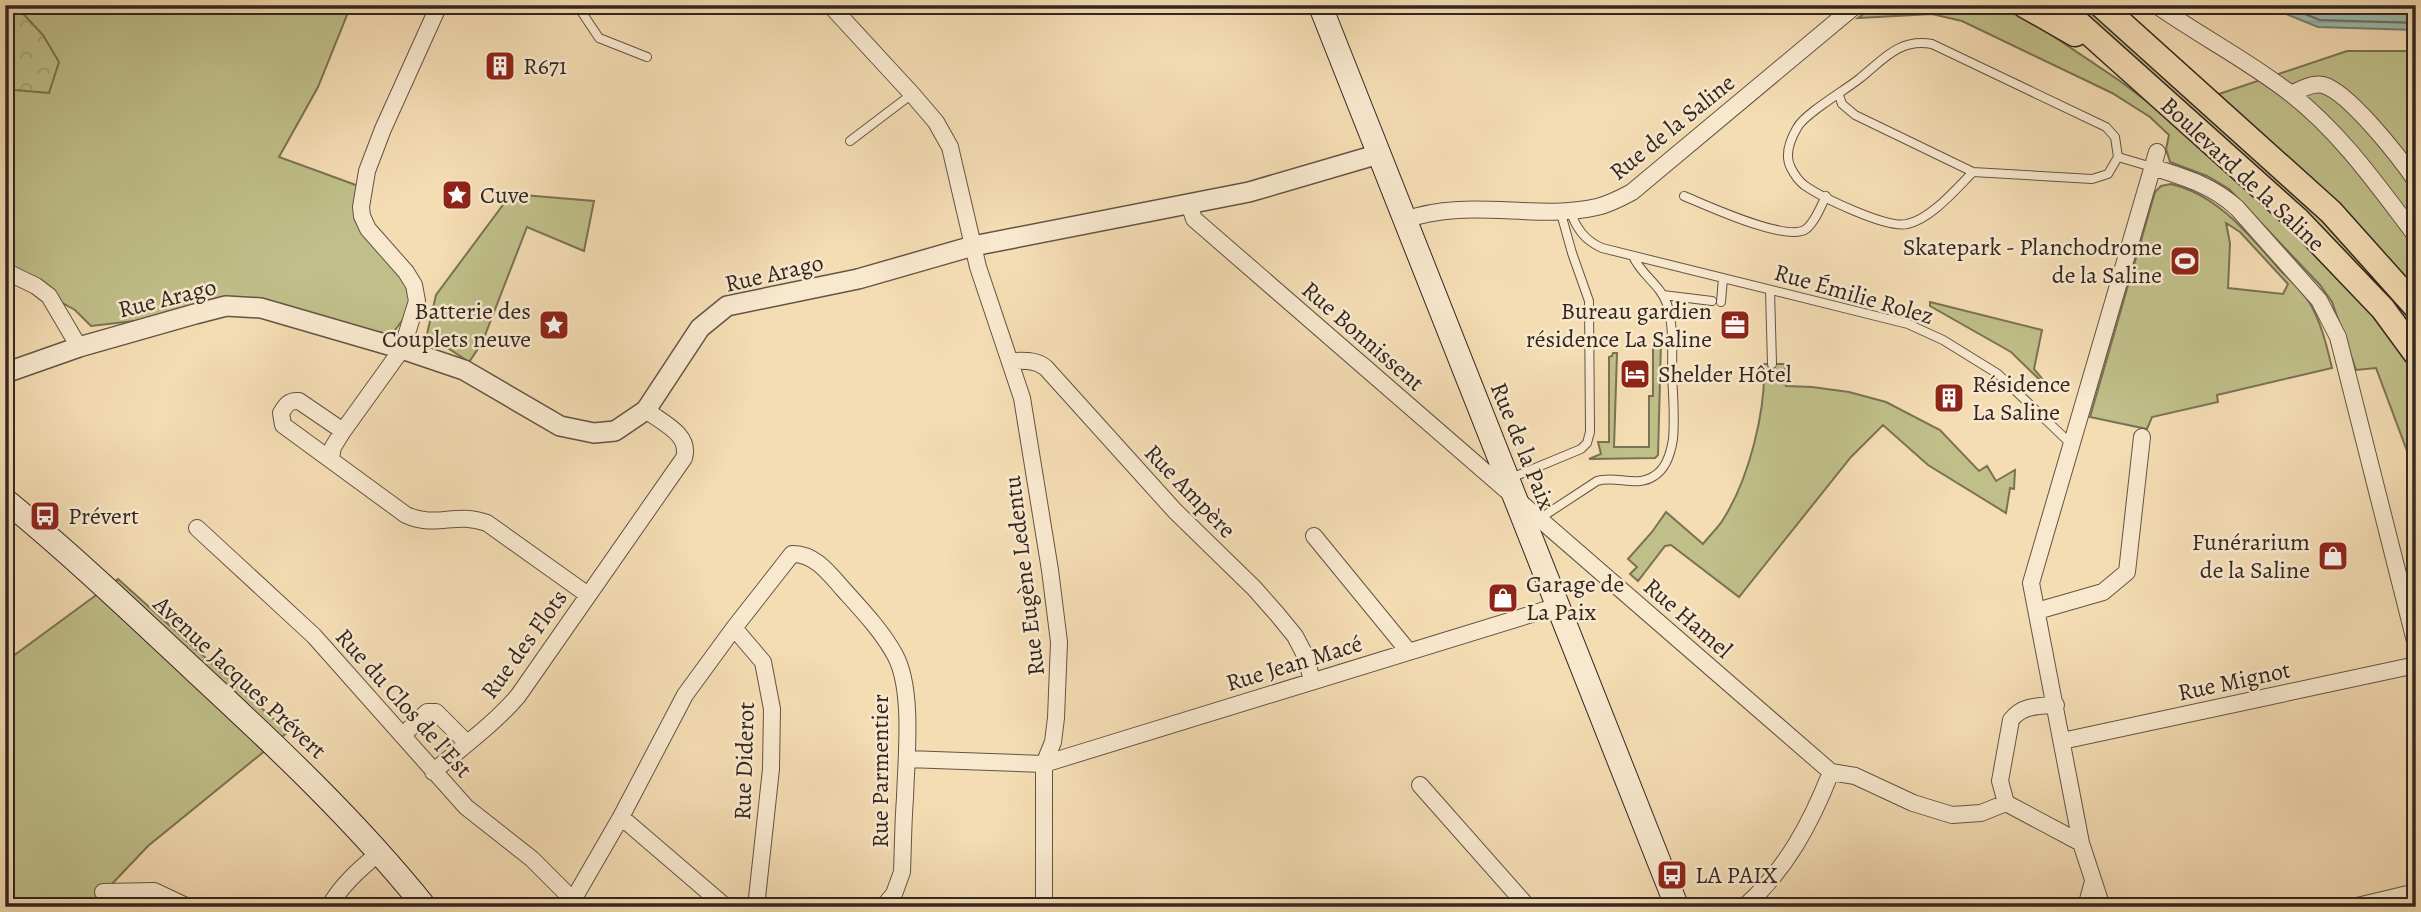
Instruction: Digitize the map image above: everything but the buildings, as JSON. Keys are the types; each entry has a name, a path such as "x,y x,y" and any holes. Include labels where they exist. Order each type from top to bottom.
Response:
{"main road":[{"name":"Rue de la Paix","path":"1320,5 1677,907"},
{"path":"2024,5 2115,56"},
{"name":"Boulevard de la Saline","path":"2058,5 2298,220 2383,310 2416,354"},
{"name":"Boulevard de la Saline","path":"2101,5 2331,212 2416,307"},
{"name":"Avenue Jacques Prévert","path":"5,500 77,561 273,743 340,808 425,907"}],"street":[{"path":"331,458 333,447 343,431 402,349 417,301 414,285 368,229 361,207 367,171 383,129 439,5"},
{"name":"Rue Eugène Ledentu","path":"830,5 936,122 950,147 978,267 1027,420 1059,642 1056,718 1053,742 1044,764 1044,907"},
{"name":"Rue de la Saline","path":"1405,220 1438,211 1565,210 1596,207 1632,192 1856,5"},
{"path":"2156,5 2291,94 2359,162 2416,236"},
{"path":"2291,94 2314,85 2331,89 2356,109 2416,181"},
{"name":"Rue Arago","path":"5,373 79,347 226,306 261,308 464,370 560,426 578,431 615,431 646,411 700,328 727,306 858,279 973,246 1249,192 1379,154"},
{"path":"2102,907 2081,843 2031,583 2154,160 2223,195 2319,300 2338,337 2416,645"},
{"name":"Rue Bonnissent","path":"1189,204 1194,219 1512,488"},
{"path":"5,271 36,286 49,296 79,347"},
{"name":"Rue Ampère","path":"1010,361 1041,363 1175,511 1254,588 1294,636 1306,657 1312,681"},
{"path":"343,431 299,401 293,400 281,413 283,425 406,515 420,522 462,517 487,523 588,595"},
{"name":"Rue des Flots","path":"433,772 496,721 519,696 684,458 687,448 682,437 646,411"},
{"path":"2037,611 2104,592 2127,572 2142,437"},
{"name":"Rue Hamel","path":"1512,488 1539,519 1831,772"},
{"name":"Rue du Clos de l'Est","path":"197,528 314,636 466,807 532,859 571,903"},
{"path":"1314,536 1409,652"},
{"name":"Rue Parmentier","path":"734,628 792,554 803,554 813,558 833,578 885,639 896,657 905,692 907,759 902,872 900,884 883,907"},
{"name":"Rue Jean Macé","path":"907,759 1044,764 1558,606"},
{"path":"571,903 621,817 685,695 734,628"},
{"name":"Rue Diderot","path":"734,628 763,662 772,709 771,769 756,907"},
{"name":"Rue Mignot","path":"2062,741 2416,665"},
{"path":"2056,705 2024,709 2011,720 2000,781 2006,803 2081,843"},
{"path":"403,735 427,712 432,711 467,743"},
{"path":"1744,907 1767,887 1784,865 1831,772 1855,776 1913,803 1952,815 1981,813 2006,803"},
{"path":"1420,785 1528,907"},
{"path":"621,817 726,907"},
{"path":"329,907 350,878 380,852"},
{"path":"2087,907 2093,880"},
{"path":"103,892 154,891 188,907"},
{"path":"2353,907 2416,892"}],"lane":[{"path":"577,5 599,38 647,57"},
{"path":"1839,95 1842,104 1855,116 1973,172 2092,178 2108,174 2118,156 2115,137 2106,127 1932,44 1921,42 1900,46 1839,95 1800,122 1788,150 1788,162 1805,185 1881,222 1900,226 1918,220 1951,195 1973,172"},
{"path":"850,141 912,94"},
{"path":"2118,156 2154,160"},
{"path":"1684,196 1748,222 1797,232 1809,226 1826,196"},
{"path":"1512,488 1584,446 1589,438 1589,301 1572,253 1565,210"},
{"name":"Rue Émilie Rolez","path":"1565,210 1581,234 1591,243 1633,256 1908,324 1943,340 1998,374 2072,445"},
{"path":"1539,519 1597,481 1606,478 1643,482 1660,472 1666,463 1673,439 1671,327 1663,295 1643,274 1633,256"},
{"path":"1663,295 1716,301 1723,278"},
{"path":"1770,290 1772,364"}],"green space":[{"path":"5,5 351,5 318,87 279,157 364,188 361,207 417,301 392,334 329,326 278,312 195,314 91,326 75,310 5,271"},
{"path":"5,5 15,5 43,35 59,62 49,93 15,90 5,82"},
{"path":"1876,5 2007,5 2120,81 2162,113 2069,5 2083,5 2195,102 2347,51 2416,51 2416,475 2376,368 2356,370 2332,302 2320,285 2229,189 2207,176 2170,162 2166,149 2169,135 2150,117 2112,93 1962,21 1932,14 1858,18"},
{"path":"2171,184 2188,189 2218,207 2244,230 2298,287 2316,314 2332,368 2217,395 2218,402 2152,417 2147,429 2090,417 2155,192 2161,186","holes":["2226,223 2240,232 2288,284 2283,294 2228,288 2230,243"]},
{"path":"511,194 594,201 584,251 527,227 482,343 469,362 427,334 436,295"},
{"path":"1930,302 2042,330 2034,369 2043,383 2011,352 1930,306"},
{"path":"1653,343 1661,343 1658,455 1655,458 1589,459 1601,454 1598,442 1609,442 1609,357 1613,353 1617,353 1614,447 1649,447"},
{"path":"1764,364 1785,364 1786,386 1849,392 1886,402 1940,430 1979,471 1987,466 1996,481 2015,470 2014,489 2010,488 2006,513 1928,465 1883,425 1851,457 1739,597 1671,545 1665,546 1638,581 1630,574 1637,567 1628,559 1666,512 1703,544 1724,518 1741,484 1754,444 1762,402"},
{"path":"118,579 288,732 148,846 90,907 5,907 5,662"}],"water":[{"path":"2264,5 2416,5 2416,30 2318,27"}],"place":[{"name":"R671","path":"500,66"},
{"name":"Cuve","path":"457,195"},
{"name":"Skatepark - Planchodrome de la Saline","path":"2185,261"},
{"name":"Batterie des Couplets neuve","path":"554,325"},
{"name":"Bureau gardien résidence La Saline","path":"1735,325"},
{"name":"Shelder Hôtel","path":"1635,374"},
{"name":"Résidence La Saline","path":"1949,398"},
{"name":"Prévert","path":"45,516"},
{"name":"Funérarium de la Saline","path":"2333,556"},
{"name":"Garage de La Paix","path":"1503,598"},
{"name":"LA PAIX","path":"1672,875"}]}
